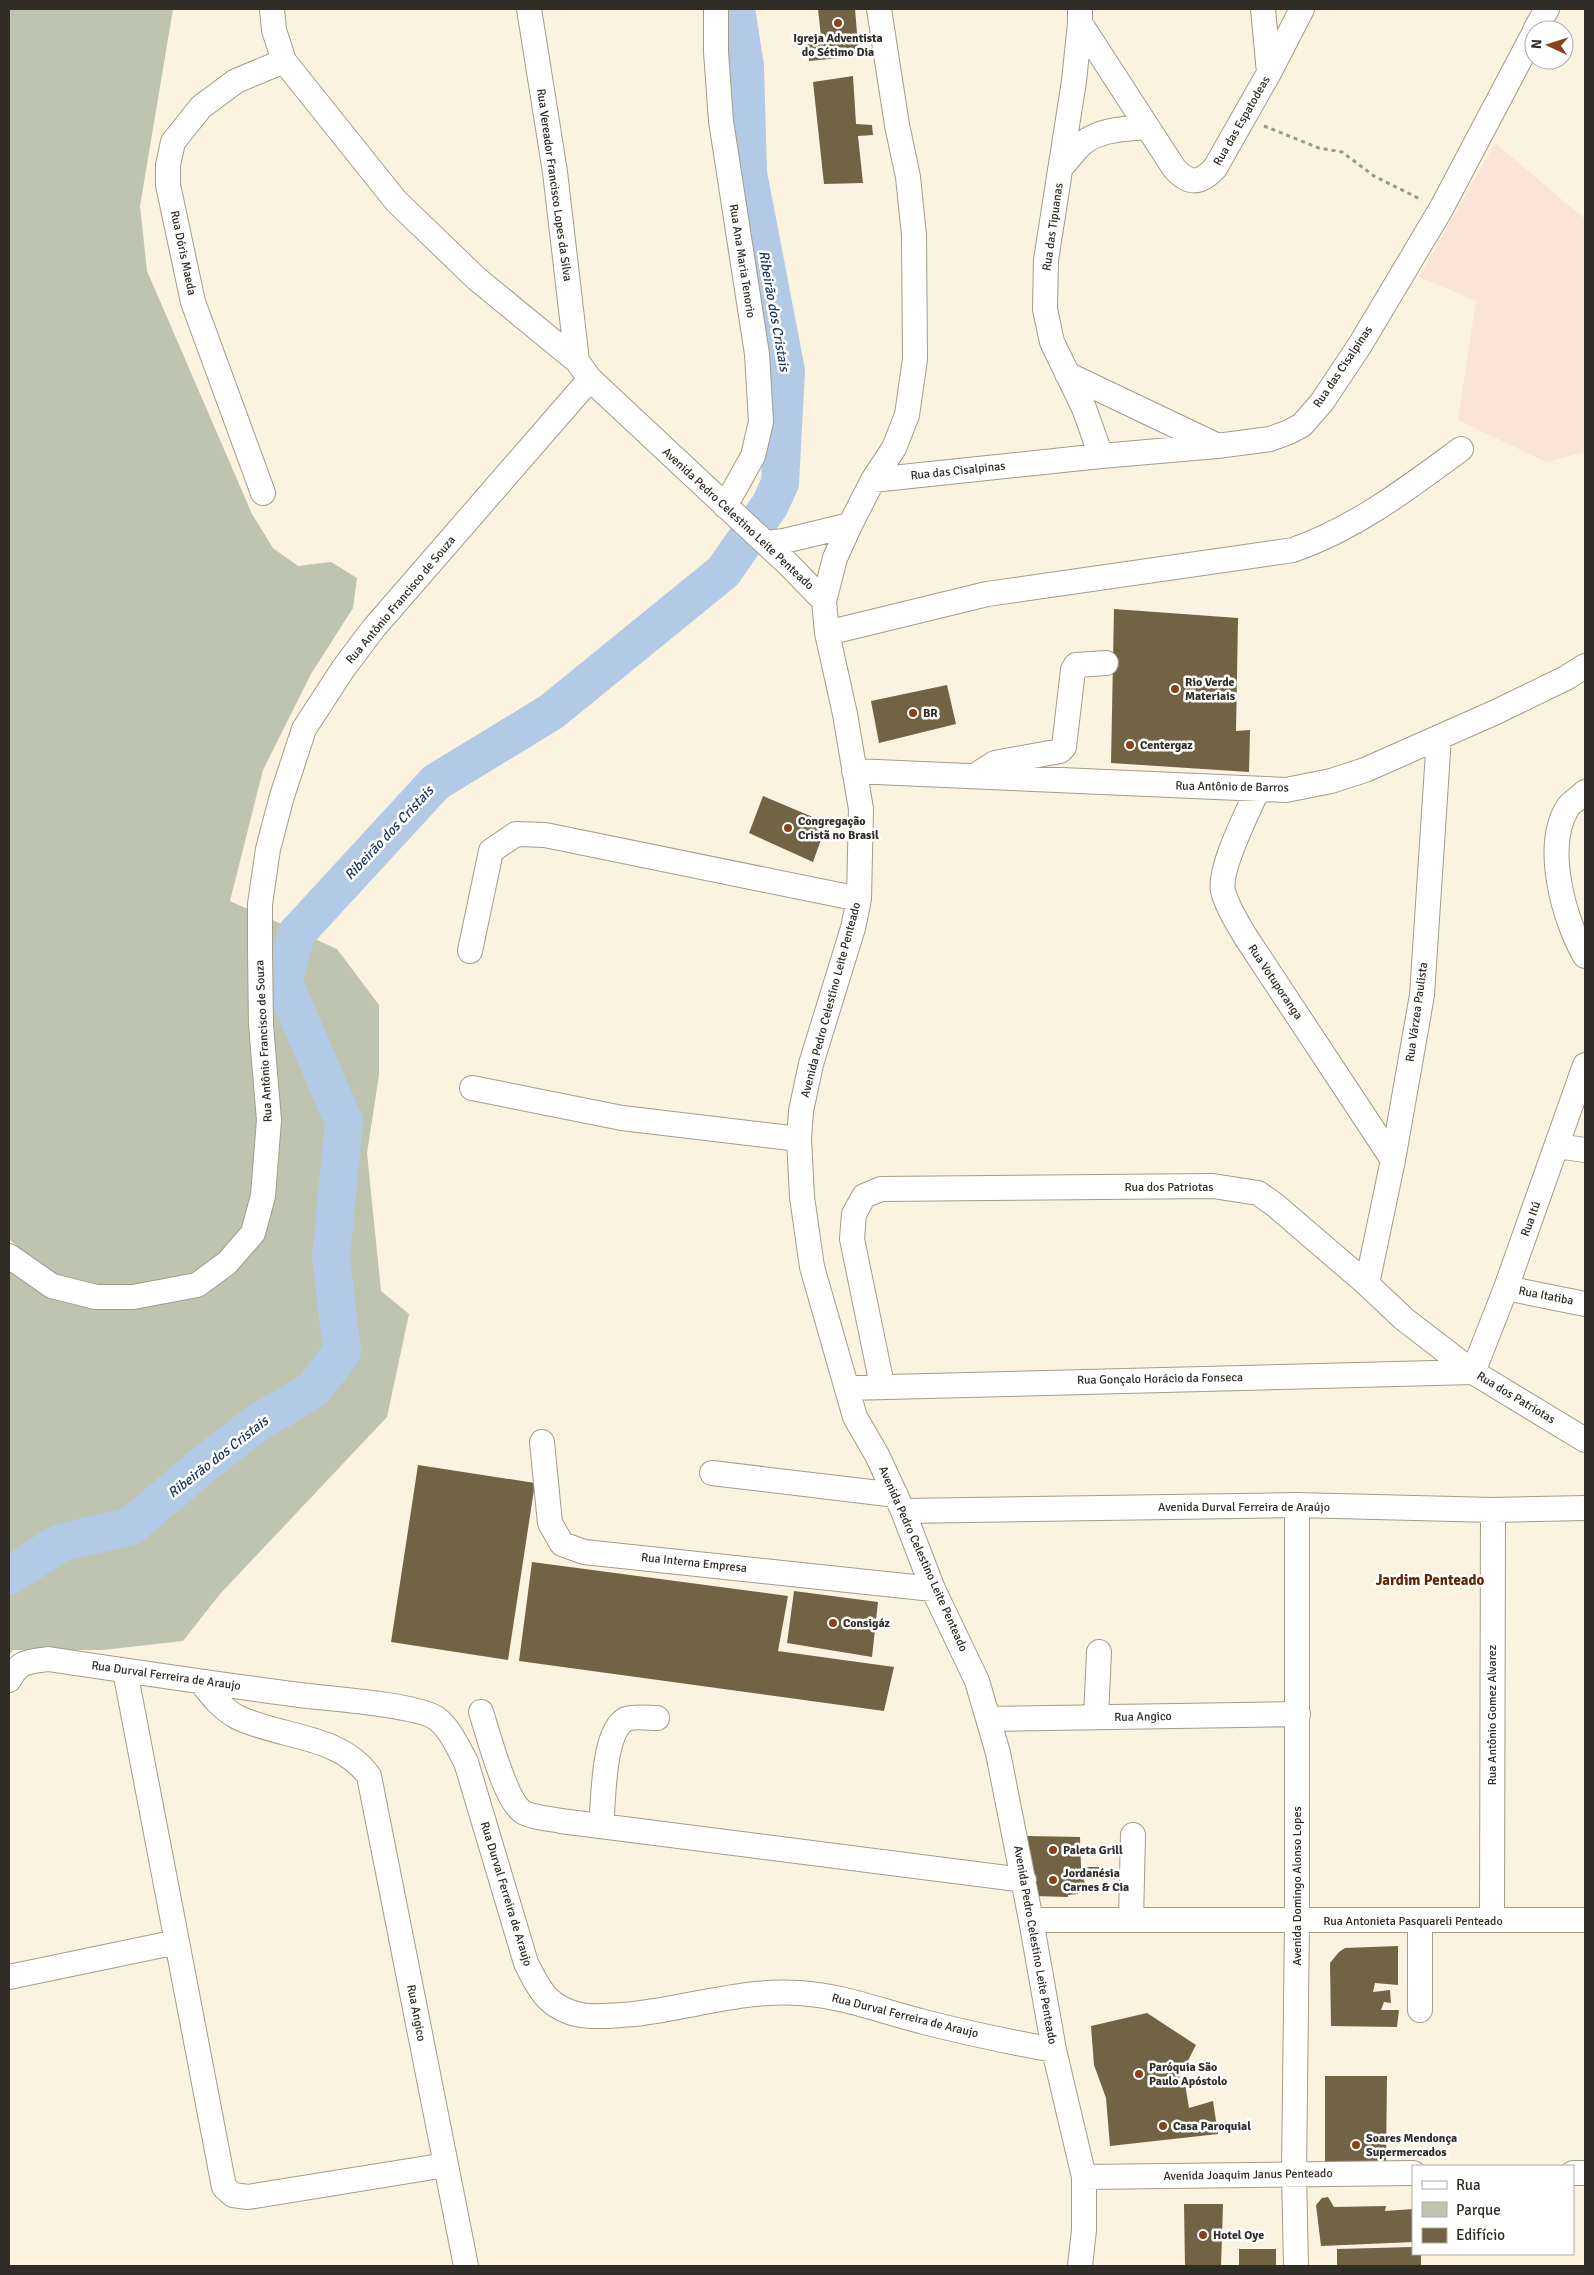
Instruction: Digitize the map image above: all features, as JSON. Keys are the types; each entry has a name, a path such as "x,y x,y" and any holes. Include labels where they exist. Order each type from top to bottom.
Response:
{"street":[{"name":"Avenida Pedro Celestino Leite Penteado","path":"272,9 274,30 284,61 396,201 477,280 583,370 764,541 824,601 827,633 845,714 861,809 858,899 853,928 811,1064 801,1110 799,1139 802,1196 812,1268 855,1417 877,1456 899,1503 933,1589 978,1681 998,1752 1024,1880 1054,2050 1084,2177 1080,2266"},
{"name":"Rua Vereador Francisco Lopes da Silva","path":"529,9 555,172 583,370"},
{"name":"Rua Ana Maria Tenorio","path":"716,9 716,52 721,122 761,391 761,422 753,456 731,511"},
{"path":"824,601 836,558 850,525 873,480 894,448 907,415 915,360 914,235 908,176 897,125 879,9"},
{"path":"1263,9 1269,73"},
{"name":"Rua das Espatodeas","path":"1080,16 1174,168 1182,177 1192,181 1205,179 1215,168 1245,118 1302,9"},
{"name":"Rua das Cisalpinas","path":"1541,20 1547,9"},
{"name":"Rua das Tipuanas","path":"1080,16 1062,166 1046,260 1044,309 1052,342 1084,408 1101,456"},
{"name":"Rua das Cisalpinas","path":"873,480 1217,446 1270,439 1302,425 1322,402 1360,345 1440,209 1524,52"},
{"name":"Rua Dóris Maeda","path":"263,493 193,302 168,185 168,166 173,142 201,107 236,80 284,61"},
{"name":"Rua das Tipuanas","path":"1062,166 1083,143 1094,136 1112,130 1147,127"},
{"name":"Rua Antônio Francisco de Souza","path":"9,1256 52,1286 96,1297 133,1297 197,1286 227,1263 253,1233 263,1196 269,1120 261,1025 260,904 268,850 282,796 304,729 342,669 373,629 583,370"},
{"path":"1067,374 1217,446"},
{"path":"827,633 987,594 1293,550 1318,541 1382,506 1461,449"},
{"path":"764,541 784,541 850,525"},
{"path":"972,777 995,763 1060,751 1064,747 1073,670 1076,665 1106,663"},
{"name":"Rua Antônio de Barros","path":"854,771 1286,790 1331,781 1365,770 1496,712 1566,678 1585,666"},
{"name":"Rua Várzea Paulista","path":"1367,1284 1393,1160 1422,995 1439,737"},
{"name":"Rua Votuporanga","path":"1258,790 1223,871 1222,889 1244,936 1393,1160"},
{"path":"1577,799 1560,826 1556,857 1560,890 1579,946 1585,956"},
{"path":"470,952 491,851 516,834 545,836 858,899"},
{"name":"Rua Itú","path":"1473,1372 1506,1288 1585,1065"},
{"path":"472,1088 622,1118 799,1139"},
{"path":"1557,1146 1585,1150"},
{"name":"Rua dos Patriotas","path":"882,1385 852,1239 854,1214 864,1196 881,1189 1214,1186 1258,1192 1367,1284 1404,1320 1473,1372 1585,1440"},
{"name":"Rua Itatiba","path":"1506,1288 1585,1304"},
{"name":"Rua Gonçalo Horácio da Fonseca","path":"847,1388 882,1385 1473,1372"},
{"name":"Rua Interna Empresa","path":"542,1442 550,1523 562,1544 584,1552 933,1589"},
{"name":"Avenida Durval Ferreira de Araújo","path":"712,1473 899,1503 1297,1505 1493,1510 1585,1508"},
{"name":"Avenida Domingo Alonso Lopes","path":"1296,2266 1294,2174 1298,1714 1297,1505"},
{"name":"Rua Antônio Gomez Alvarez","path":"1492,1920 1493,1510"},
{"path":"1096,1717 1099,1652"},
{"name":"Rua Durval Ferreira de Araujo","path":"9,1680 15,1668 28,1662 48,1659 201,1682 374,1704 414,1711 436,1718 450,1734 466,1762 526,1963 540,1991 559,2008 582,2015 612,2016 657,2011 760,1993 798,1993 845,1998 923,2022 1054,2050"},
{"path":"125,1671 224,2188 233,2196 248,2197 446,2165"},
{"name":"Rua Angico","path":"201,1682 216,1701 237,1717 311,1740 344,1753 359,1762 369,1776 466,2266"},
{"path":"481,1712 501,1776 512,1798 523,1812 561,1821 1024,1880"},
{"name":"Rua Angico","path":"989,1719 1298,1714"},
{"path":"601,1826 608,1748 616,1728 627,1719 657,1718"},
{"path":"1131,1920 1133,1835"},
{"name":"Rua Antonieta Pasquareli Penteado","path":"1031,1920 1585,1920"},
{"path":"1420,1921 1420,2010"},
{"path":"9,1977 177,1942"},
{"name":"Avenida Joaquim Janus Penteado","path":"1084,2177 1412,2173"}],"path":[{"path":"1245,118 1319,148 1342,152 1374,176 1440,209"}],"shaded area":[{"path":"1495,143 1585,219 1585,452 1546,462 1458,420 1476,301 1419,277"}],"green space":[{"path":"9,9 173,9 140,206 147,271 252,514 273,548 298,566 331,562 357,578 353,608 311,674 263,770 230,901 337,949 379,1005 379,1075 367,1153 381,1291 409,1314 387,1417 220,1594 183,1641 103,1650 13,1650 9,1655 9,1261 17,1246 9,1239"}],"building":[{"name":"Igreja Adventista do Sétimo Dia","path":"818,9 855,9 859,56 809,61 807,39 821,37"},
{"path":"853,76 856,124 872,125 873,135 858,136 863,183 824,184 813,82"},
{"name":"Rio Verde Materiais","path":"1114,609 1238,618 1236,731 1250,730 1249,772 1111,763"},
{"name":"BR","path":"947,685 956,724 879,743 871,701"},
{"name":"Congregação Cristã no Brasil","path":"763,796 827,823 813,862 749,833"},
{"path":"418,1465 535,1483 508,1660 391,1642"},
{"path":"532,1562 788,1596 778,1651 894,1667 884,1711 519,1661"},
{"name":"Consigáz","path":"794,1591 878,1602 872,1657 787,1643"},
{"path":"1027,1836 1080,1837 1081,1867 1099,1867 1099,1879 1084,1879 1085,1890 1078,1890 1078,1894 1068,1895 1068,1897 1034,1896"},
{"path":"1398,1946 1398,1985 1375,1983 1373,1992 1390,1990 1391,2003 1384,2002 1381,2010 1399,2010 1397,2027 1331,2026 1330,1963 1339,1952 1345,1948"},
{"name":"Paróquia São Paulo Apóstolo","path":"1147,2013 1196,2045 1175,2086 1185,2084 1189,2108 1213,2101 1218,2134 1110,2146 1106,2098 1094,2065 1091,2026"},
{"path":"1325,2076 1387,2076 1386,2164 1325,2164"},
{"path":"1328,2197 1334,2207 1386,2206 1385,2211 1412,2209 1412,2242 1321,2246 1316,2205 1322,2198"},
{"name":"Hotel Oye","path":"1184,2204 1223,2204 1221,2266 1185,2266"},
{"path":"1412,2247 1412,2255 1421,2255 1421,2266 1337,2266 1337,2249"},
{"path":"1239,2249 1276,2249 1276,2266 1239,2266"}],"waterway":[{"name":"Ribeirão dos Cristais","path":"9,1576 60,1543 131,1526 203,1465 257,1423 313,1390 342,1352 331,1257 344,1122 283,981 297,933 436,782 551,712 723,572 770,505 780,483 786,371 748,173 745,66 736,9"}],"place":[{"name":"Igreja Adventista do Sétimo Dia","path":"838,23"},
{"name":"Rio Verde Materiais","path":"1175,689"},
{"name":"BR","path":"913,713"},
{"name":"Centergaz","path":"1130,745"},
{"name":"Congregação Cristã no Brasil","path":"788,828"},
{"name":"Consigáz","path":"833,1623"},
{"name":"Paleta Grill","path":"1053,1850"},
{"name":"Jordanésia Carnes & Cia","path":"1053,1880"},
{"name":"Paróquia São Paulo Apóstolo","path":"1139,2074"},
{"name":"Casa Paroquial","path":"1163,2126"},
{"name":"Soares Mendonça Supermercados","path":"1356,2145"},
{"name":"Hotel Oye","path":"1203,2235"}],"district":[{"name":"Jardim Penteado","path":"1430,1580"}]}
